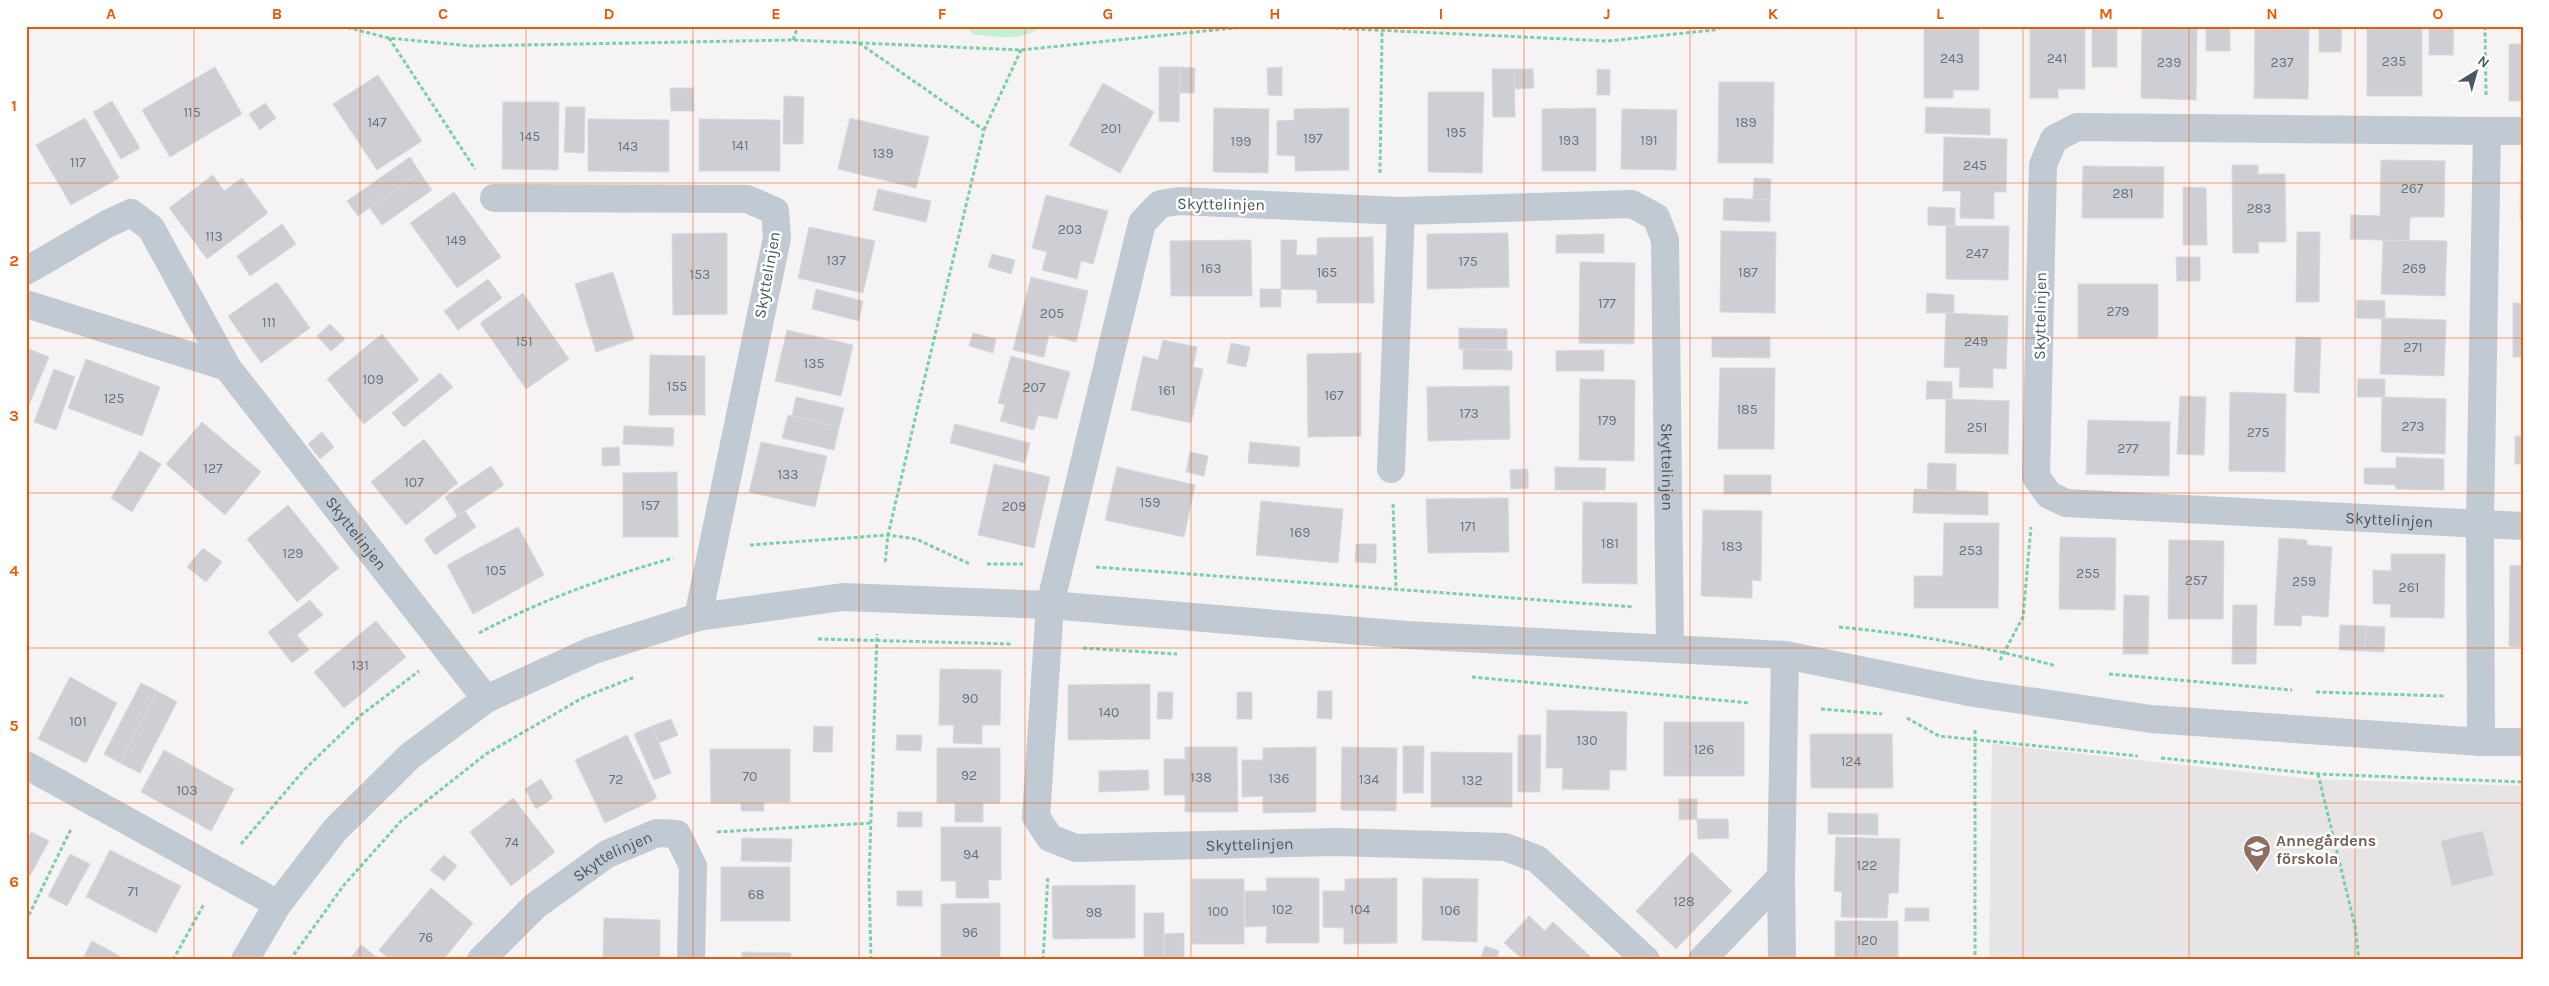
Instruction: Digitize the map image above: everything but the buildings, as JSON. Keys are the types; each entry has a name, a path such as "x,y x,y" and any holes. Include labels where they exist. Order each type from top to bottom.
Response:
{"street":[{"name":"Skyttelinjen","path":"2523,131 2077,127 2054,139 2043,165 2036,477 2049,495 2066,502 2480,522 2523,526"},
{"path":"2481,742 2480,522 2487,131"},
{"name":"Skyttelinjen","path":"494,198 747,199 775,211 777,238 698,617"},
{"name":"Skyttelinjen","path":"1646,960 1537,859 1505,847 1336,842 1076,848 1050,838 1036,817 1050,606 1142,223 1160,204 1180,201 1390,211 1632,204 1656,217 1665,240 1670,647"},
{"path":"1390,211 1391,470"},
{"name":"Skyttelinjen","path":"26,271 107,224 131,213 151,228 227,367 486,699"},
{"path":"26,304 227,367"},
{"path":"245,960 278,904 335,830 410,756 486,699 591,651 698,617 843,597 1050,606 1407,635 1670,647 1785,655 1974,693 2151,719 2481,742 2523,742"},
{"path":"1782,960 1780,877 1785,655"},
{"path":"26,765 278,904"},
{"name":"Skyttelinjen","path":"482,960 535,906 607,854 657,833 677,834 693,866 691,960"},
{"path":"1702,960 1780,877"}],"path":[{"path":"342,26 389,38 471,46 793,40 1021,50 1253,26"},
{"path":"793,40 798,26"},
{"path":"1290,26 1608,41 1714,30 1725,26"},
{"path":"2485,26 2487,131"},
{"path":"1382,31 1390,211"},
{"path":"389,38 494,198"},
{"path":"860,42 984,130"},
{"path":"871,960 871,823 876,641 888,535 984,130 1021,50"},
{"path":"1391,470 1396,588"},
{"path":"813,639 1047,645 1185,655"},
{"path":"290,960 344,885 402,821 486,754 584,697 640,676"},
{"path":"1471,677 1892,714"},
{"path":"1902,715 1939,736 2142,756"},
{"path":"2152,758 2318,774 2523,782"},
{"path":"2318,774 2355,926 2359,960"},
{"path":"26,921 86,798"},
{"path":"677,834 871,823"},
{"path":"1043,960 1050,838"}],"shaded area":[{"name":"Annegårdens förskola","path":"1992,744 2310,779 2523,786 2523,960 1989,960"}],"green space":[{"path":"966,26 1042,26 1026,34 1009,37 973,34"}],"place":[{"name":"Annegårdens förskola","path":"2257,873"}]}
